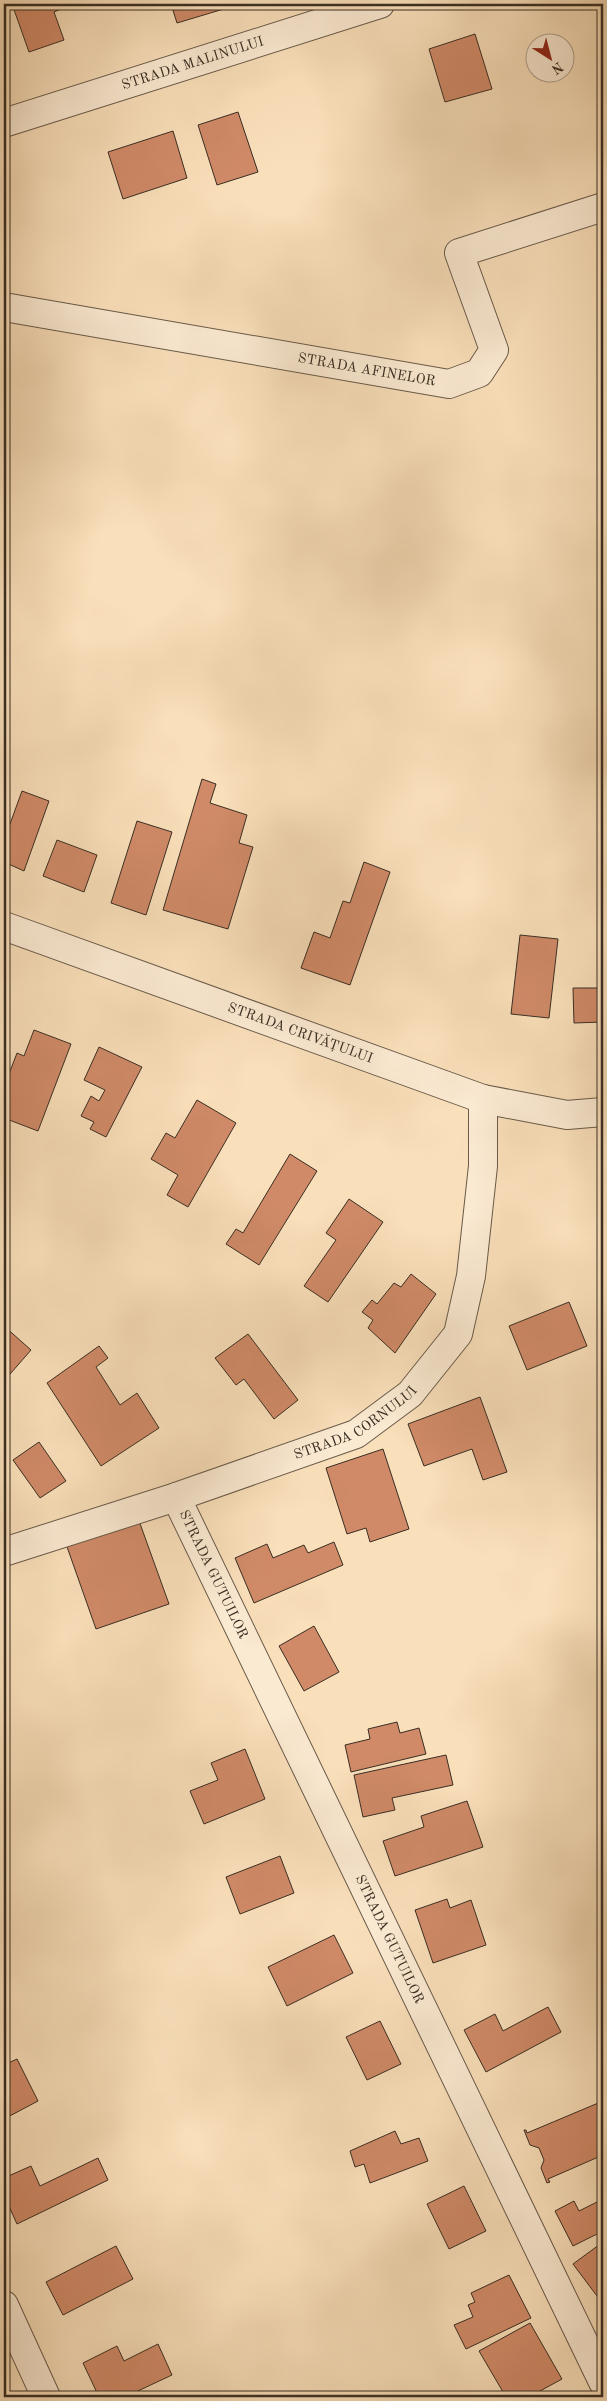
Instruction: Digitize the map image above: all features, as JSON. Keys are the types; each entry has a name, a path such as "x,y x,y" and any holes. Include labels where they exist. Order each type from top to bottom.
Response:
{"street":[{"name":"STRADA MALINULUI","path":"4,124 380,4"},
{"name":"STRADA AFINELOR","path":"4,307 448,384 479,372 494,350 459,253 603,207"},
{"name":"STRADA CRIVĂȚULUI","path":"4,926 483,1099 567,1115 603,1112"},
{"name":"STRADA CORNULUI","path":"4,1552 176,1497 356,1434 410,1394 458,1334 471,1276 483,1166 483,1099"},
{"name":"STRADA GUTUILOR","path":"176,1497 603,2382"},
{"path":"4,2305 46,2397"}],"building":[{"path":"12,4 67,4 68,6 54,12 64,40 29,52"},
{"path":"171,4 226,4 227,8 177,23"},
{"path":"475,34 492,89 445,102 429,49"},
{"path":"238,112 258,172 217,185 198,125"},
{"path":"173,131 187,178 123,199 108,152"},
{"path":"202,779 216,784 210,803 247,815 239,843 253,847 228,929 163,910"},
{"path":"22,791 49,801 24,871 4,862 4,822 10,824"},
{"path":"137,821 172,832 146,915 111,903"},
{"path":"57,840 97,855 84,892 43,876"},
{"path":"364,862 390,872 350,985 301,968 314,932 330,938 343,901 350,903"},
{"path":"520,935 558,939 549,1018 511,1014"},
{"path":"573,988 603,988 603,1022 574,1023"},
{"path":"34,1030 71,1044 38,1131 4,1118 4,1087 17,1053 24,1056"},
{"path":"99,1047 142,1067 106,1137 90,1129 94,1122 81,1116 91,1096 99,1101 105,1090 84,1080"},
{"path":"197,1100 236,1123 188,1207 167,1195 178,1175 151,1159 166,1133 175,1138"},
{"path":"290,1154 317,1171 259,1265 226,1244 236,1229 243,1233"},
{"path":"349,1199 383,1222 328,1302 304,1286 336,1240 326,1233"},
{"path":"411,1274 436,1294 395,1353 368,1328 373,1320 362,1312 372,1300 377,1304 394,1283 401,1287"},
{"path":"569,1302 587,1346 527,1370 509,1326"},
{"path":"4,1326 31,1350 4,1381"},
{"path":"248,1334 298,1400 274,1419 244,1379 236,1385 215,1358"},
{"path":"99,1346 108,1358 96,1367 120,1405 137,1393 159,1428 101,1466 47,1383"},
{"path":"480,1397 507,1472 483,1480 472,1449 424,1466 408,1424"},
{"path":"39,1442 66,1481 40,1498 13,1460"},
{"path":"383,1449 409,1529 370,1542 366,1528 347,1534 326,1468"},
{"path":"138,1518 169,1604 96,1629 66,1544"},
{"path":"334,1542 343,1565 254,1603 235,1558 267,1544 273,1558 304,1545 308,1553"},
{"path":"314,1626 339,1672 304,1691 279,1646"},
{"path":"397,1722 400,1733 419,1728 426,1754 351,1772 345,1745 370,1739 368,1729"},
{"path":"245,1749 265,1799 204,1824 190,1791 218,1780 211,1763"},
{"path":"446,1755 453,1785 392,1798 395,1810 363,1817 354,1775"},
{"path":"467,1801 483,1847 395,1876 383,1841 424,1827 421,1816"},
{"path":"280,1856 294,1893 240,1914 226,1877"},
{"path":"447,1899 450,1908 471,1900 486,1945 433,1963 415,1910"},
{"path":"334,1935 353,1973 287,2006 268,1967"},
{"path":"548,2007 561,2032 486,2072 464,2030 495,2014 503,2031"},
{"path":"380,2021 401,2064 367,2080 346,2037"},
{"path":"17,2059 38,2101 4,2119 4,2065"},
{"path":"603,2101 603,2155 548,2179 550,2182 547,2183 541,2168 544,2160 539,2148 530,2145 524,2130 527,2133"},
{"path":"395,2131 401,2144 419,2138 428,2161 370,2183 364,2164 355,2167 350,2151"},
{"path":"98,2158 108,2180 17,2224 4,2195 4,2178 31,2166 40,2186"},
{"path":"464,2186 486,2231 449,2249 427,2204"},
{"path":"603,2199 603,2231 573,2246 555,2211 574,2201 579,2211"},
{"path":"603,2242 603,2304 573,2264"},
{"path":"116,2246 133,2279 63,2315 46,2282"},
{"path":"509,2275 531,2318 466,2349 454,2325 473,2317 468,2305 475,2302 471,2293"},
{"path":"530,2323 562,2379 529,2397 506,2397 479,2351"},
{"path":"158,2344 172,2375 125,2397 99,2397 83,2363 117,2346 124,2361"}]}
